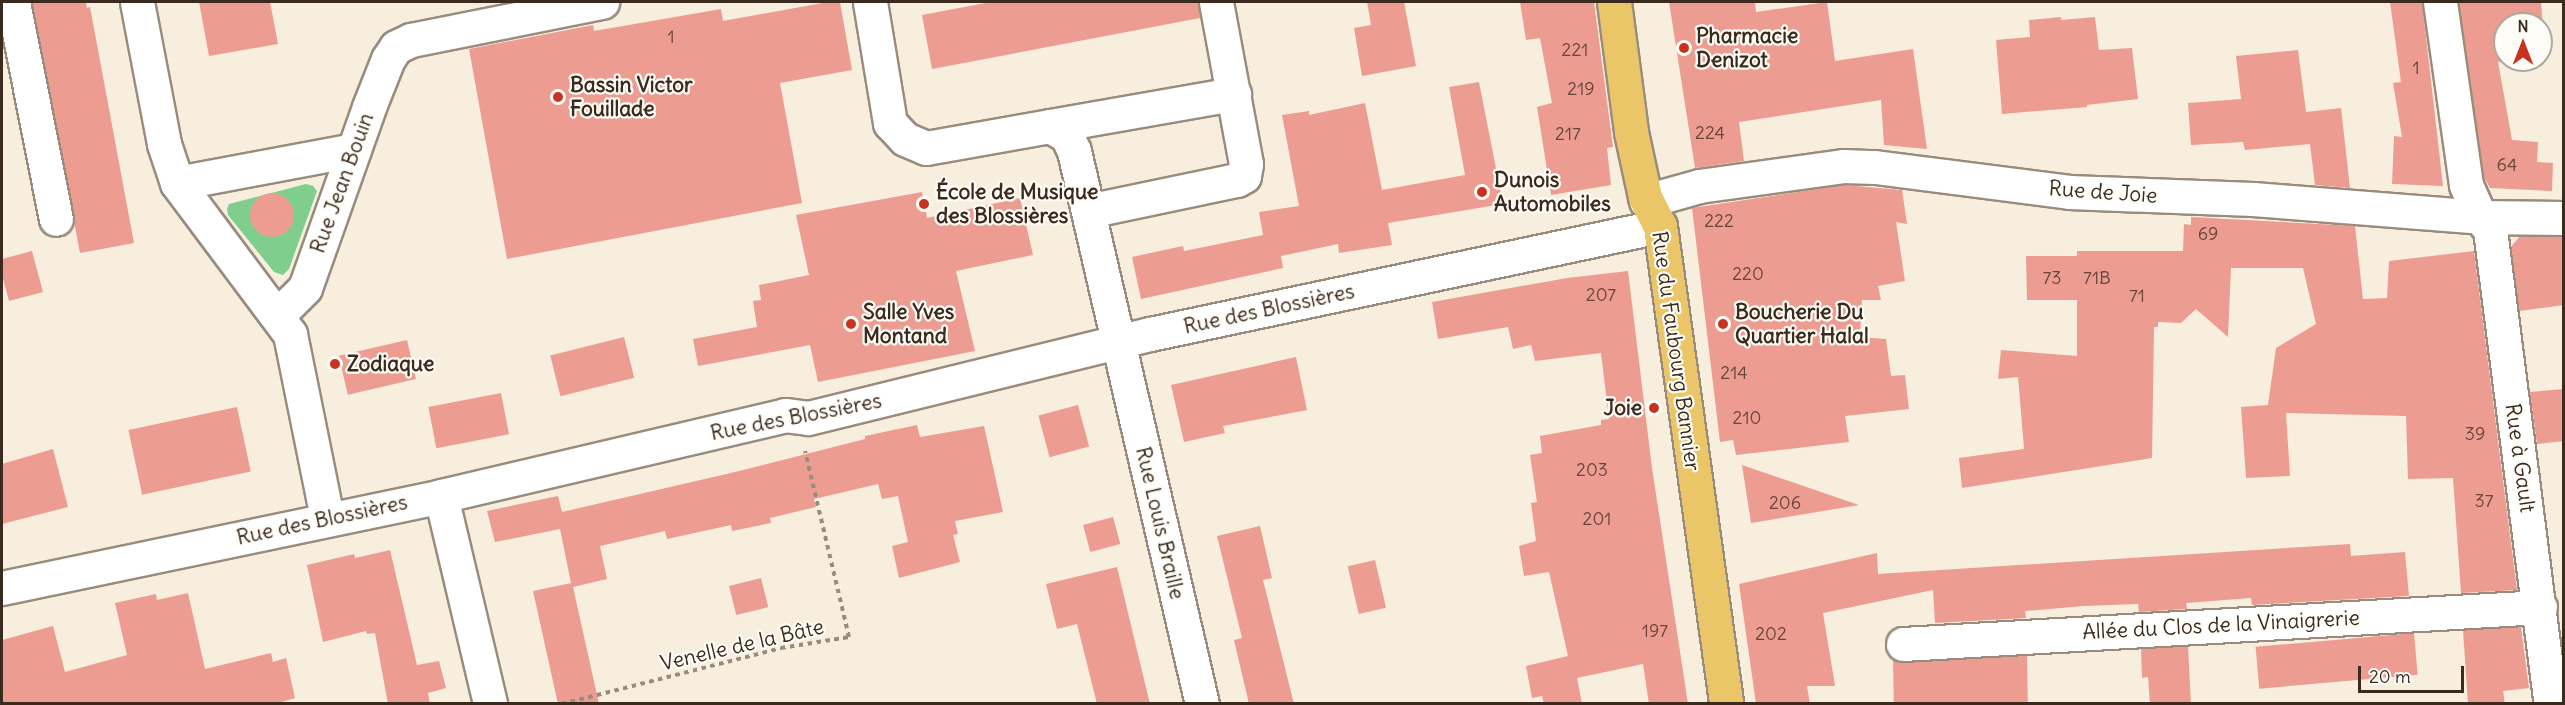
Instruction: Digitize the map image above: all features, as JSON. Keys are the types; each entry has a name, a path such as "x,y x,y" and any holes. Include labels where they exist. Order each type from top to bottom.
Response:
{"main road":[{"name":"Rue du Faubourg Bannier","path":"1614,2 1631,132 1653,214 1726,704"}],"street":[{"path":"13,2 56,219"},
{"path":"136,2 164,144 177,183 278,315 294,346 327,518"},
{"name":"Rue Jean Bouin","path":"278,315 305,288 388,59 396,47 411,40 602,2"},
{"path":"870,2 890,123 905,140 926,148 1234,94"},
{"path":"1088,211 1237,180 1244,176 1246,164 1216,2"},
{"name":"Rue à Gault","path":"2440,2 2466,184 2480,217 2490,230 2551,704"},
{"name":"Rue Louis Braille","path":"1050,126 1067,136 1074,151 1202,704"},
{"path":"177,183 354,150"},
{"name":"Rue de Joie","path":"1653,214 1699,186 1843,166 1875,167 2069,192 2253,199 2480,217 2564,218"},
{"name":"Rue des Blossières","path":"2,588 327,518 441,496 785,416 808,418 1653,214"},
{"path":"441,496 490,704"},
{"name":"Allée du Clos de la Vinaigrerie","path":"1903,644 2540,607"}],"path":[{"name":"Venelle de la Bâte","path":"562,704 782,648 849,637 796,417"}],"green space":[{"path":"306,184 313,186 317,191 289,269 283,275 274,272 228,215 227,209 229,204"}],"building":[{"path":"32,2 86,2 87,8 90,7 134,243 80,253"},
{"path":"199,2 270,2 278,44 209,56"},
{"path":"828,2 840,2 852,70 780,83 802,203 507,259 469,49 593,25 594,31 721,9 723,21"},
{"path":"991,2 1198,2 1200,18 932,69 922,15"},
{"path":"1367,2 1404,2 1416,66 1362,76 1354,28 1371,25"},
{"path":"1520,2 1594,2 1613,147 1607,148 1611,185 1551,195 1537,107 1552,103 1540,38 1526,40"},
{"path":"1669,2 1755,2 1756,12 1827,2 1835,61 1913,49 1927,149 1884,145 1881,100 1739,122 1744,161 1695,168"},
{"path":"2390,2 2422,2 2443,186 2392,184 2394,136 2402,137 2393,83 2401,82"},
{"path":"2459,2 2541,2 2542,12 2493,12 2493,72 2500,72 2512,140 2538,142 2537,162 2553,163 2552,191 2490,188 2484,177"},
{"path":"2061,17 2061,20 2095,17 2099,50 2132,48 2138,99 2087,105 2087,107 2002,114 1996,40 2030,37 2029,20"},
{"path":"2298,50 2306,112 2341,108 2350,188 2315,185 2310,144 2245,150 2243,142 2191,145 2188,103 2241,99 2236,56"},
{"path":"1479,82 1503,204 1388,223 1392,245 1339,253 1338,244 1281,256 1283,268 1141,299 1132,257 1183,246 1184,251 1263,235 1259,212 1299,206 1282,115 1309,111 1309,115 1365,103 1382,190 1465,175 1449,87"},
{"path":"1844,185 1902,190 1907,224 1896,222 1905,281 1878,286 1881,300 1862,300 1860,337 1886,339 1891,376 1905,375 1909,409 1845,416 1849,442 1736,455 1733,440 1720,442 1692,208"},
{"path":"922,192 927,218 1020,198 1033,255 956,271 975,351 818,382 810,345 698,366 693,339 757,327 753,301 761,300 759,285 809,275 796,215"},
{"path":"272,193 287,200 294,215 287,230 272,237 257,230 250,215 257,200"},
{"path":"2191,217 2355,226 2363,299 2387,298 2389,261 2474,251 2517,590 2461,593 2453,478 2408,479 2406,416 2286,413 2290,476 2246,478 2241,407 2268,405 2276,348 2316,324 2303,268 2231,268 2228,337 2196,309 2181,323 2158,322 2158,327 2154,327 2152,458 1962,488 1959,458 2024,449 2018,377 1998,379 2001,350 2077,356 2077,300 2027,300 2026,256 2077,256 2077,251 2183,251 2184,224 2191,225"},
{"path":"2520,236 2564,237 2564,305 2519,311 2511,247"},
{"path":"32,251 43,292 9,301 2,275 2,259"},
{"path":"1628,271 1652,468 1688,704 1649,704 1643,664 1577,678 1582,704 1544,704 1542,696 1532,698 1526,666 1568,656 1549,572 1524,576 1519,546 1536,541 1531,503 1537,502 1530,455 1542,453 1540,436 1601,425 1601,420 1609,419 1601,353 1535,361 1531,345 1513,349 1508,327 1438,339 1432,302 1567,278"},
{"path":"624,337 634,378 560,396 550,355"},
{"path":"407,340 416,379 348,395 339,356"},
{"path":"1296,357 1307,410 1223,426 1225,433 1184,442 1171,385"},
{"path":"2564,389 2564,441 2537,444 2530,392"},
{"path":"501,393 509,434 436,448 428,407"},
{"path":"1078,405 1089,447 1050,457 1038,416"},
{"path":"237,407 251,472 142,495 128,430"},
{"path":"917,425 920,437 984,426 1003,512 955,521 958,534 953,535 960,562 899,578 892,546 908,542 898,496 882,499 878,484 814,499 816,507 770,518 771,523 732,531 731,525 667,539 665,531 600,546 607,579 573,587 599,704 558,704 533,591 571,583 560,529 495,542 487,511 558,496 562,512 735,472 865,439 865,436"},
{"path":"53,449 68,507 2,524 2,464"},
{"path":"1742,465 1859,505 1751,523"},
{"path":"1113,517 1120,544 1090,552 1083,525"},
{"path":"1260,526 1272,578 1263,580 1294,704 1249,704 1234,640 1242,638 1217,536"},
{"path":"2350,544 2351,556 2405,552 2409,596 2252,605 2251,598 2186,603 2187,609 2139,612 2138,604 2084,606 2025,611 2026,618 1935,623 1933,590 1823,613 1835,686 1807,686 1810,704 1756,704 1739,584 1877,553 1878,574"},
{"path":"390,550 417,665 439,661 446,688 428,693 430,704 388,704 375,633 367,634 366,631 323,642 307,565 354,554 355,558"},
{"path":"1375,560 1386,608 1359,614 1348,566"},
{"path":"1117,567 1150,704 1097,704 1077,624 1057,629 1046,584"},
{"path":"761,578 768,607 736,615 729,586"},
{"path":"188,593 205,669 271,653 273,662 286,658 295,698 275,704 2,704 2,640 53,626 65,672 127,655 115,603 156,594 157,600"},
{"path":"2521,627 2529,688 2503,691 2505,704 2468,704 2463,630"},
{"path":"2414,633 2418,675 2259,689 2256,647"},
{"path":"2188,646 2191,704 2150,704 2148,677 2142,678 2141,649"},
{"path":"2027,656 2028,704 1894,704 1893,658"}],"place":[{"name":"Pharmacie Denizot","path":"1684,48"},
{"name":"Bassin Victor Fouillade","path":"558,97"},
{"name":"Dunois Automobiles","path":"1482,192"},
{"name":"École de Musique des Blossières","path":"924,204"},
{"name":"Salle Yves Montand","path":"851,324"},
{"name":"Boucherie Du Quartier Halal","path":"1723,324"},
{"name":"Zodiaque","path":"335,364"},
{"name":"Joie","path":"1654,408"}]}
